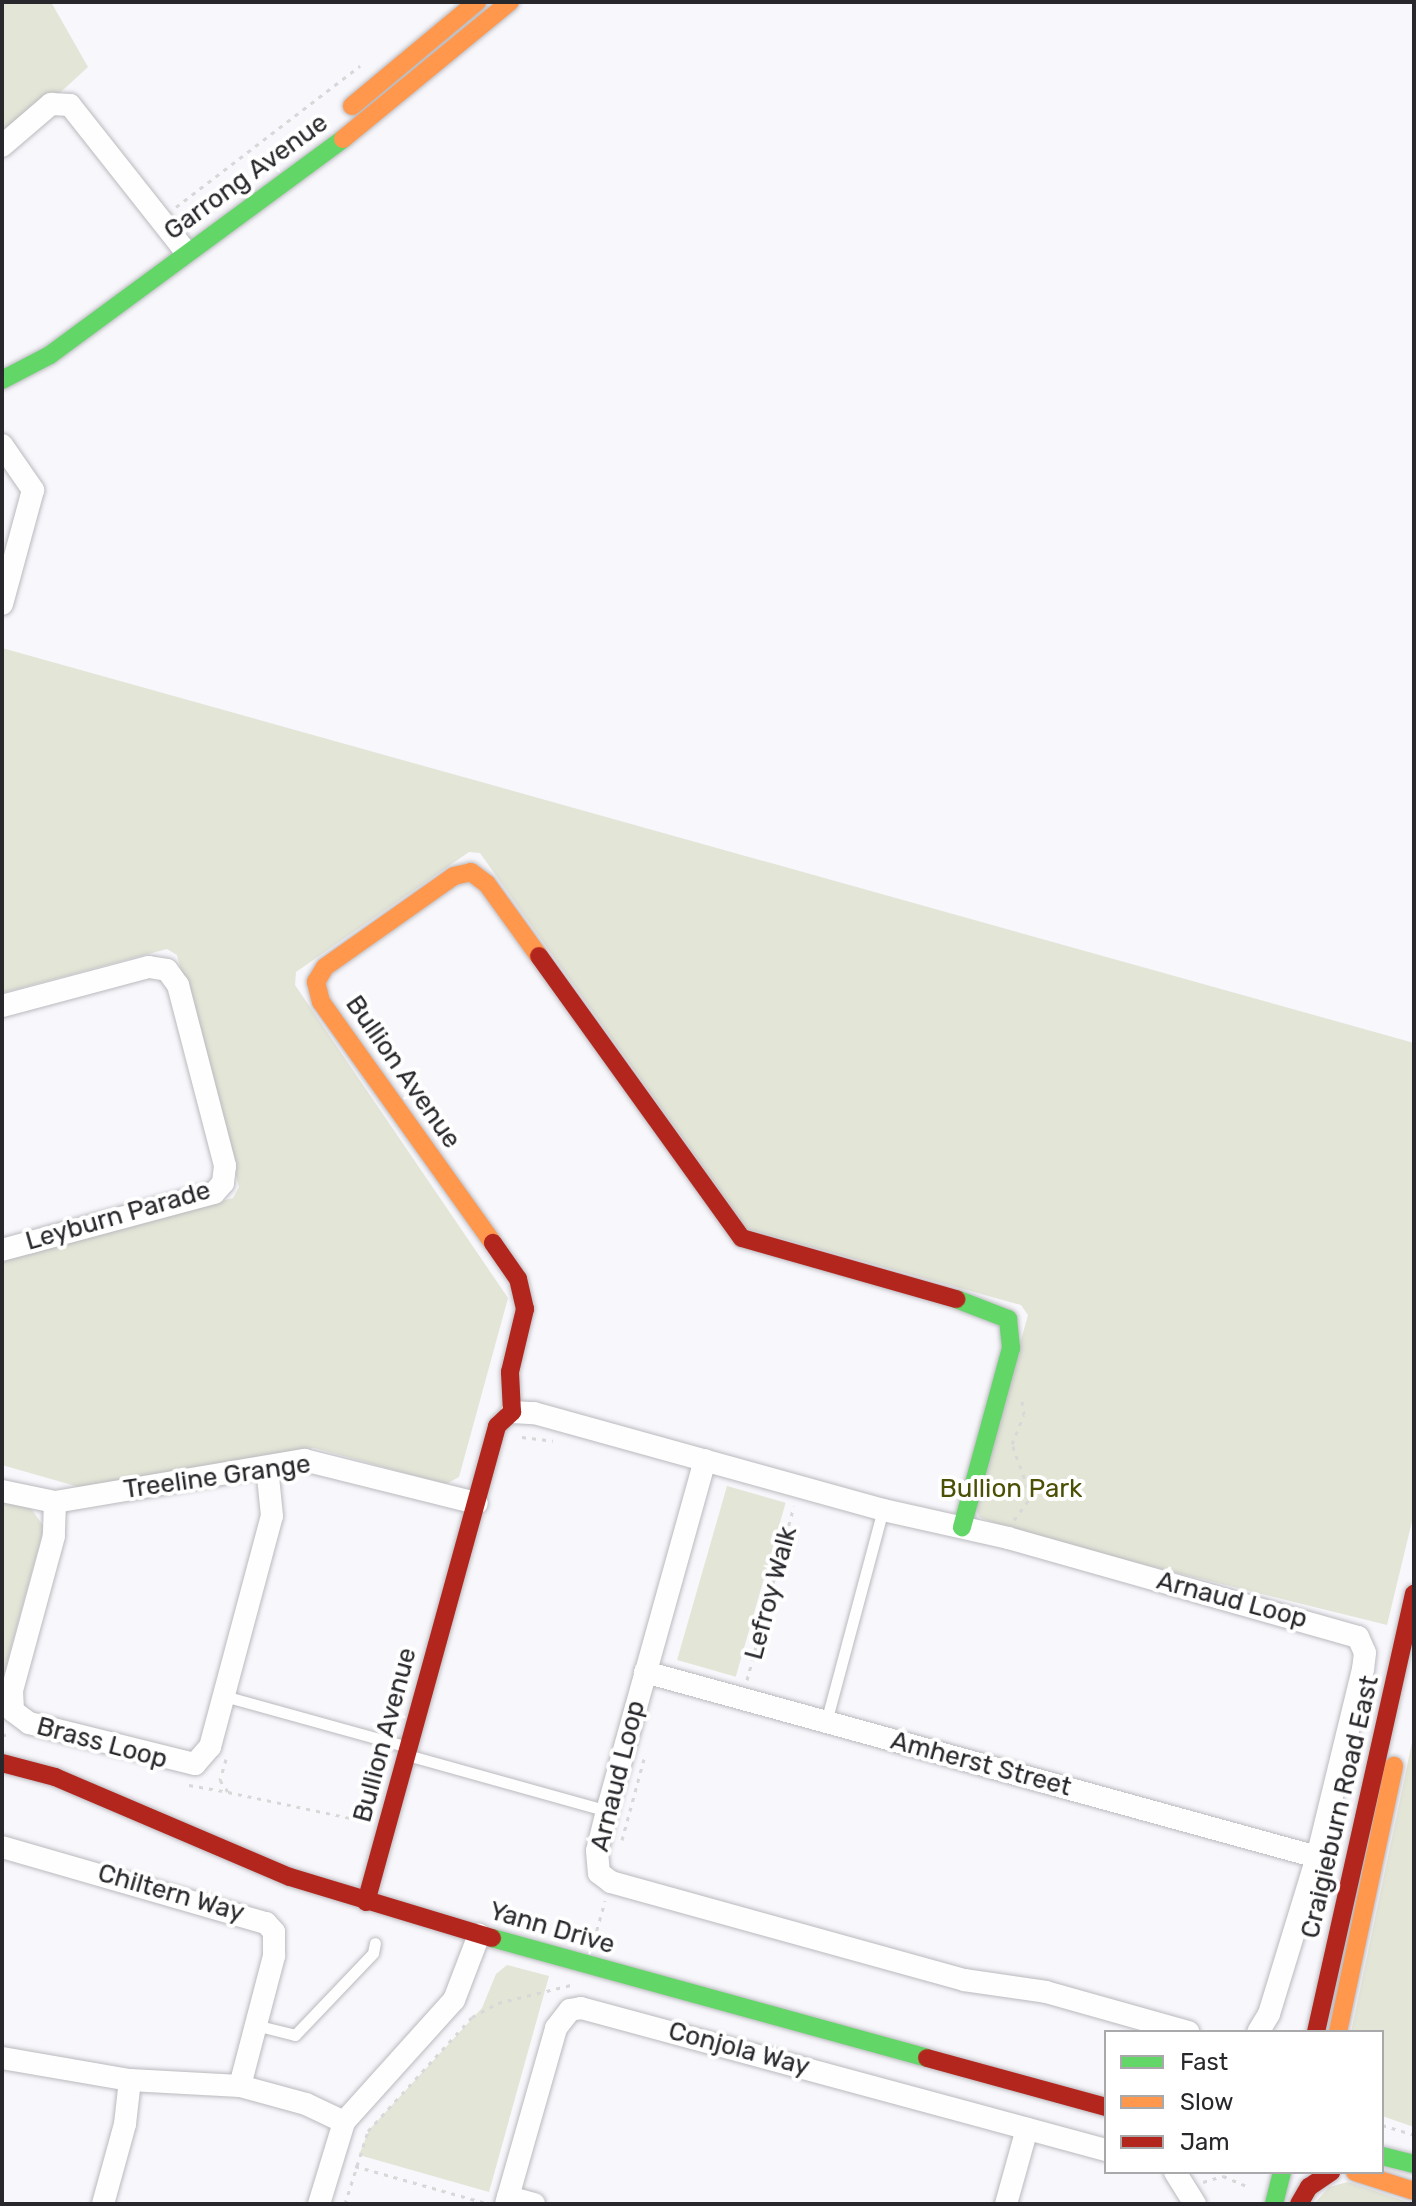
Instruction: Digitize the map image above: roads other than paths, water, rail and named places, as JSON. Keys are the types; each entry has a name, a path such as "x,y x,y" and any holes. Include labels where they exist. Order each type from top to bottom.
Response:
{"street":[{"name":"Garrong Avenue","path":"338,117 477,2"},
{"name":"Garrong Avenue","path":"2,362 68,320 177,234 388,106 510,2"},
{"path":"2,146 51,104 70,105 177,234"},
{"name":"Garrong Avenue","path":"2,380 50,355 177,234"},
{"path":"2,445 33,490 2,604"},
{"name":"Bullion Avenue","path":"366,1902 497,1426 512,1412 510,1372 525,1309 518,1279 316,992 325,967 464,872 487,884 735,1231 760,1246 1000,1313 1012,1327 999,1389 962,1527"},
{"name":"Leyburn Parade","path":"2,1006 149,967 167,970 178,985 225,1166 223,1183 214,1193 2,1250"},
{"name":"Arnaud Loop","path":"512,1412 534,1413 883,1510 1008,1538 1358,1637 1365,1653 1363,1669 1317,1857 1269,2014 1259,2030"},
{"name":"Arnaud Loop","path":"705,1460 607,1811 596,1863 611,1882 964,1980 1046,1992 1181,2030"},
{"name":"Treeline Grange","path":"2,1491 55,1502 321,1461 477,1503"},
{"name":"Brass Loop","path":"55,1502 54,1536 12,1691 18,1718 176,1764 195,1764 210,1747 272,1516 267,1467"},
{"name":"Craigieburn Road East","path":"1316,2030 1414,1594"},
{"name":"Craigieburn Road East","path":"1338,2030 1387,1810 1414,1630"},
{"name":"Amherst Street","path":"645,1672 1317,1857"},
{"name":"Yann Drive","path":"2,1763 55,1777 290,1877 366,1902 1104,2107"},
{"name":"Chiltern Way","path":"2,1847 266,1923 275,1944 240,2086"},
{"path":"319,2204 344,2122 454,2000 479,1935"},
{"name":"Conjola Way","path":"500,2201 556,2028 570,2010 581,2008 1104,2149"},
{"path":"2,2058 130,2080 240,2086 306,2104 344,2122"},
{"path":"103,2204 125,2124 130,2080"},
{"path":"1006,2204 1027,2129"},
{"path":"1384,2156 1414,2164"},
{"path":"1269,2174 1274,2203"},
{"path":"1274,2203 1281,2174"},
{"path":"1298,2204 1306,2174"},
{"path":"1298,2204 1309,2187 1328,2174"},
{"path":"1361,2174 1414,2191"},
{"path":"500,2201 534,2204"}],"lane":[{"path":"826,1722 883,1510"},
{"path":"224,1696 607,1811"},
{"path":"255,2025 295,2035 373,1953 375,1943"}],"park label":[{"name":"Bullion Park","path":"1011,1489"}]}
